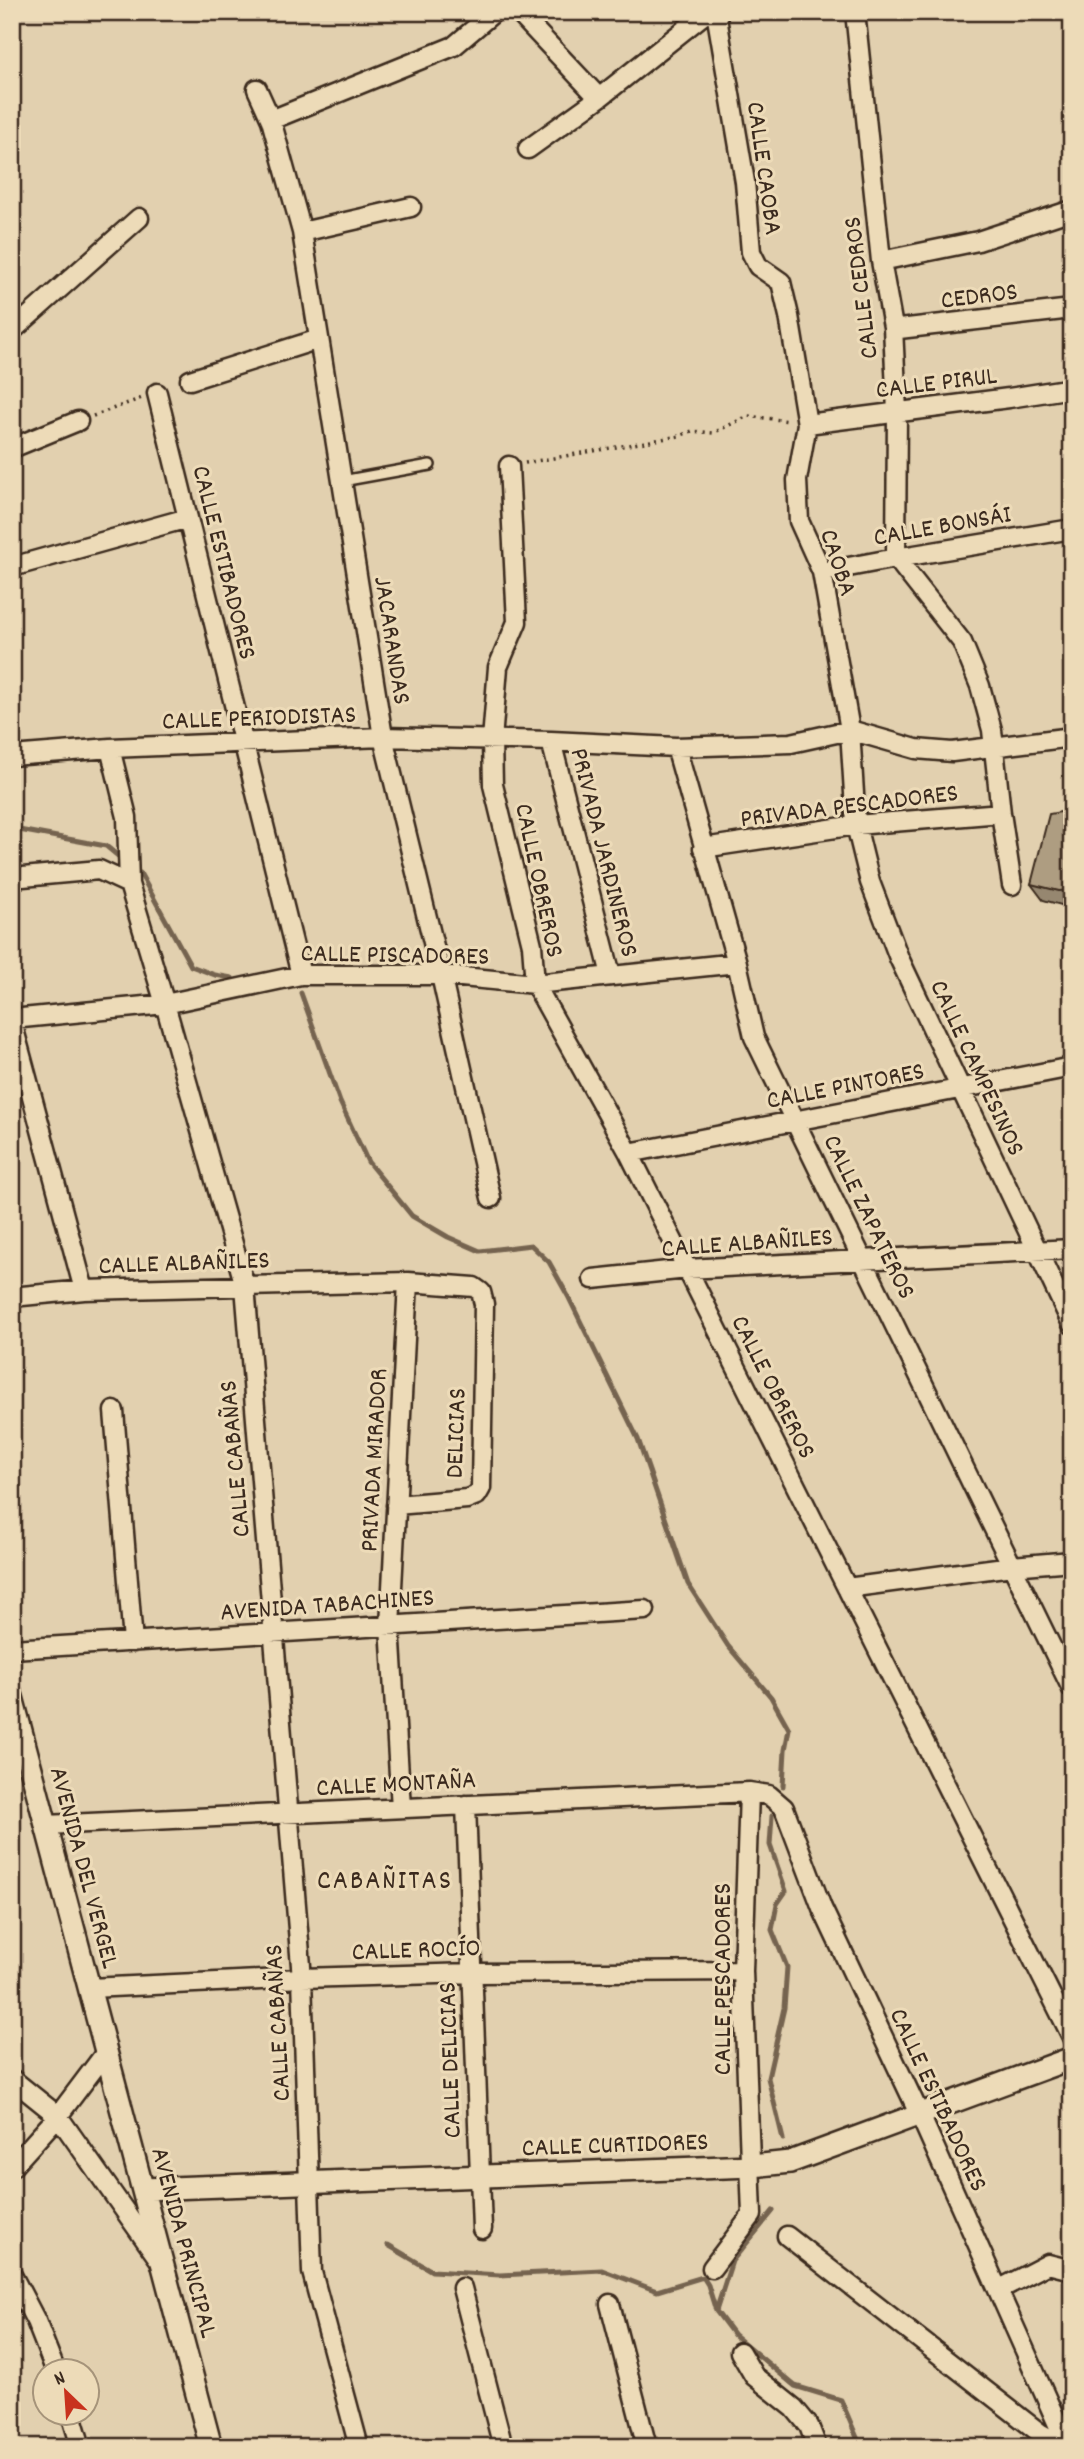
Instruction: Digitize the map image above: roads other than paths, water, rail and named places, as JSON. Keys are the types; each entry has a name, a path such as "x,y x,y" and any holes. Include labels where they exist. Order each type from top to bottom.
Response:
{"street":[{"path":"271,120 454,46 494,12"},
{"path":"518,12 599,98"},
{"path":"528,149 599,98 707,12"},
{"name":"CALLE CAOBA","path":"716,12 745,182 751,252 758,266 781,282 789,316"},
{"name":"CALLE CEDROS","path":"855,12 881,261 893,327 897,412 896,558"},
{"name":"JACARANDAS","path":"257,89 271,120 302,232 383,737 442,975 491,1198"},
{"path":"302,232 411,207"},
{"path":"881,261 978,241 1072,210"},
{"path":"12,331 139,218"},
{"name":"CEDROS","path":"893,327 899,329 1072,309"},
{"name":"CAOBA","path":"789,316 807,424 797,480 799,521 822,572 850,730 856,825"},
{"path":"190,380 319,339"},
{"name":"CALLE PIRUL","path":"807,424 1072,388"},
{"name":"CALLE ESTIBADORES","path":"157,393 301,975"},
{"path":"12,448 78,421"},
{"name":"CALLE OBREROS","path":"509,466 517,622 498,667 492,740 493,785 533,945 535,985 629,1153 1072,2037"},
{"path":"12,567 188,518"},
{"name":"CALLE BONSÁI","path":"822,572 1072,529"},
{"path":"896,558 962,642 981,686 992,730 1012,885"},
{"path":"850,730 916,749 952,752 1072,737"},
{"name":"CALLE PERIODISTAS","path":"12,756 110,748 383,737 676,747 791,743 850,730"},
{"name":"PRIVADA JARDINEROS","path":"551,741 611,975"},
{"name":"CALLE ZAPATEROS","path":"676,747 737,963 754,1037 1072,1689"},
{"name":"CALLE CABAÑAS","path":"110,748 127,817 129,884 245,1286 302,1978 312,2272 359,2447"},
{"name":"PRIVADA PESCADORES","path":"703,848 856,825 1001,813"},
{"name":"CALLE CAMPESINOS","path":"856,825 870,882 898,958 1072,1324"},
{"path":"12,878 99,870 129,884"},
{"name":"CALLE PISCADORES","path":"12,1021 165,1004 301,975 442,975 535,985 737,963"},
{"path":"12,1021 84,1290"},
{"name":"CALLE PINTORES","path":"629,1153 1072,1067"},
{"name":"CALLE ALBAÑILES","path":"593,1279 687,1269 1072,1249"},
{"name":"CALLE ALBAÑILES","path":"12,1297 84,1290 408,1282 474,1287 481,1292"},
{"name":"PRIVADA MIRADOR","path":"401,1808 390,1626 408,1282"},
{"name":"DELICIAS","path":"396,1505 467,1499 477,1495 481,1488 484,1304 481,1292"},
{"path":"114,1411 133,1642"},
{"path":"847,1588 1012,1566 1072,1561"},
{"name":"AVENIDA TABACHINES","path":"12,1649 645,1610"},
{"name":"AVENIDA DEL VERGEL","path":"12,1697 16,1730 46,1825 107,2052"},
{"name":"CALLE ESTIBADORES","path":"749,1792 769,1795 784,1808 822,1908 920,2115 1065,2441"},
{"name":"CALLE MONTAÑA","path":"46,1825 749,1792"},
{"name":"CALLE PESCADORES","path":"712,2267 752,2215 743,1972 749,1792"},
{"name":"CALLE DELICIAS","path":"466,1805 482,2229"},
{"name":"CALLE ROCÍO","path":"90,1989 472,1972 743,1972"},
{"path":"12,2167 58,2116 107,2052"},
{"name":"AVENIDA PRINCIPAL","path":"107,2052 211,2447"},
{"name":"CALLE CURTIDORES","path":"143,2189 752,2166 790,2162 1072,2058"},
{"path":"12,2079 58,2116 163,2263"},
{"path":"787,2236 1040,2433 1065,2441"},
{"path":"998,2290 1048,2264 1072,2270"},
{"path":"12,2275 36,2321 51,2358"},
{"path":"462,2288 503,2447"},
{"path":"610,2304 647,2447"},
{"path":"740,2352 754,2376 794,2408 809,2426 817,2447"},
{"path":"75,2428 81,2447"}],"lane":[{"path":"342,481 430,465"}],"waterway":[{"path":"12,821 19,830 106,846 124,861"},
{"path":"140,873 191,966 232,978"},
{"path":"301,993 340,1102 368,1162 412,1216 448,1237 480,1251 531,1245 549,1262 638,1439 688,1584 728,1646 771,1697 789,1729 783,1786"},
{"path":"772,1816 770,1845 786,1891 777,1904 772,1930 787,1967 784,2008 768,2078 783,2139"},
{"path":"773,2211 732,2261 716,2311 734,2335 795,2386 841,2400 861,2447"},
{"path":"388,2245 432,2271 500,2275 602,2270 657,2291 703,2277 716,2311"}],"district":[{"name":"CABAÑITAS","path":"385,1878"}]}
